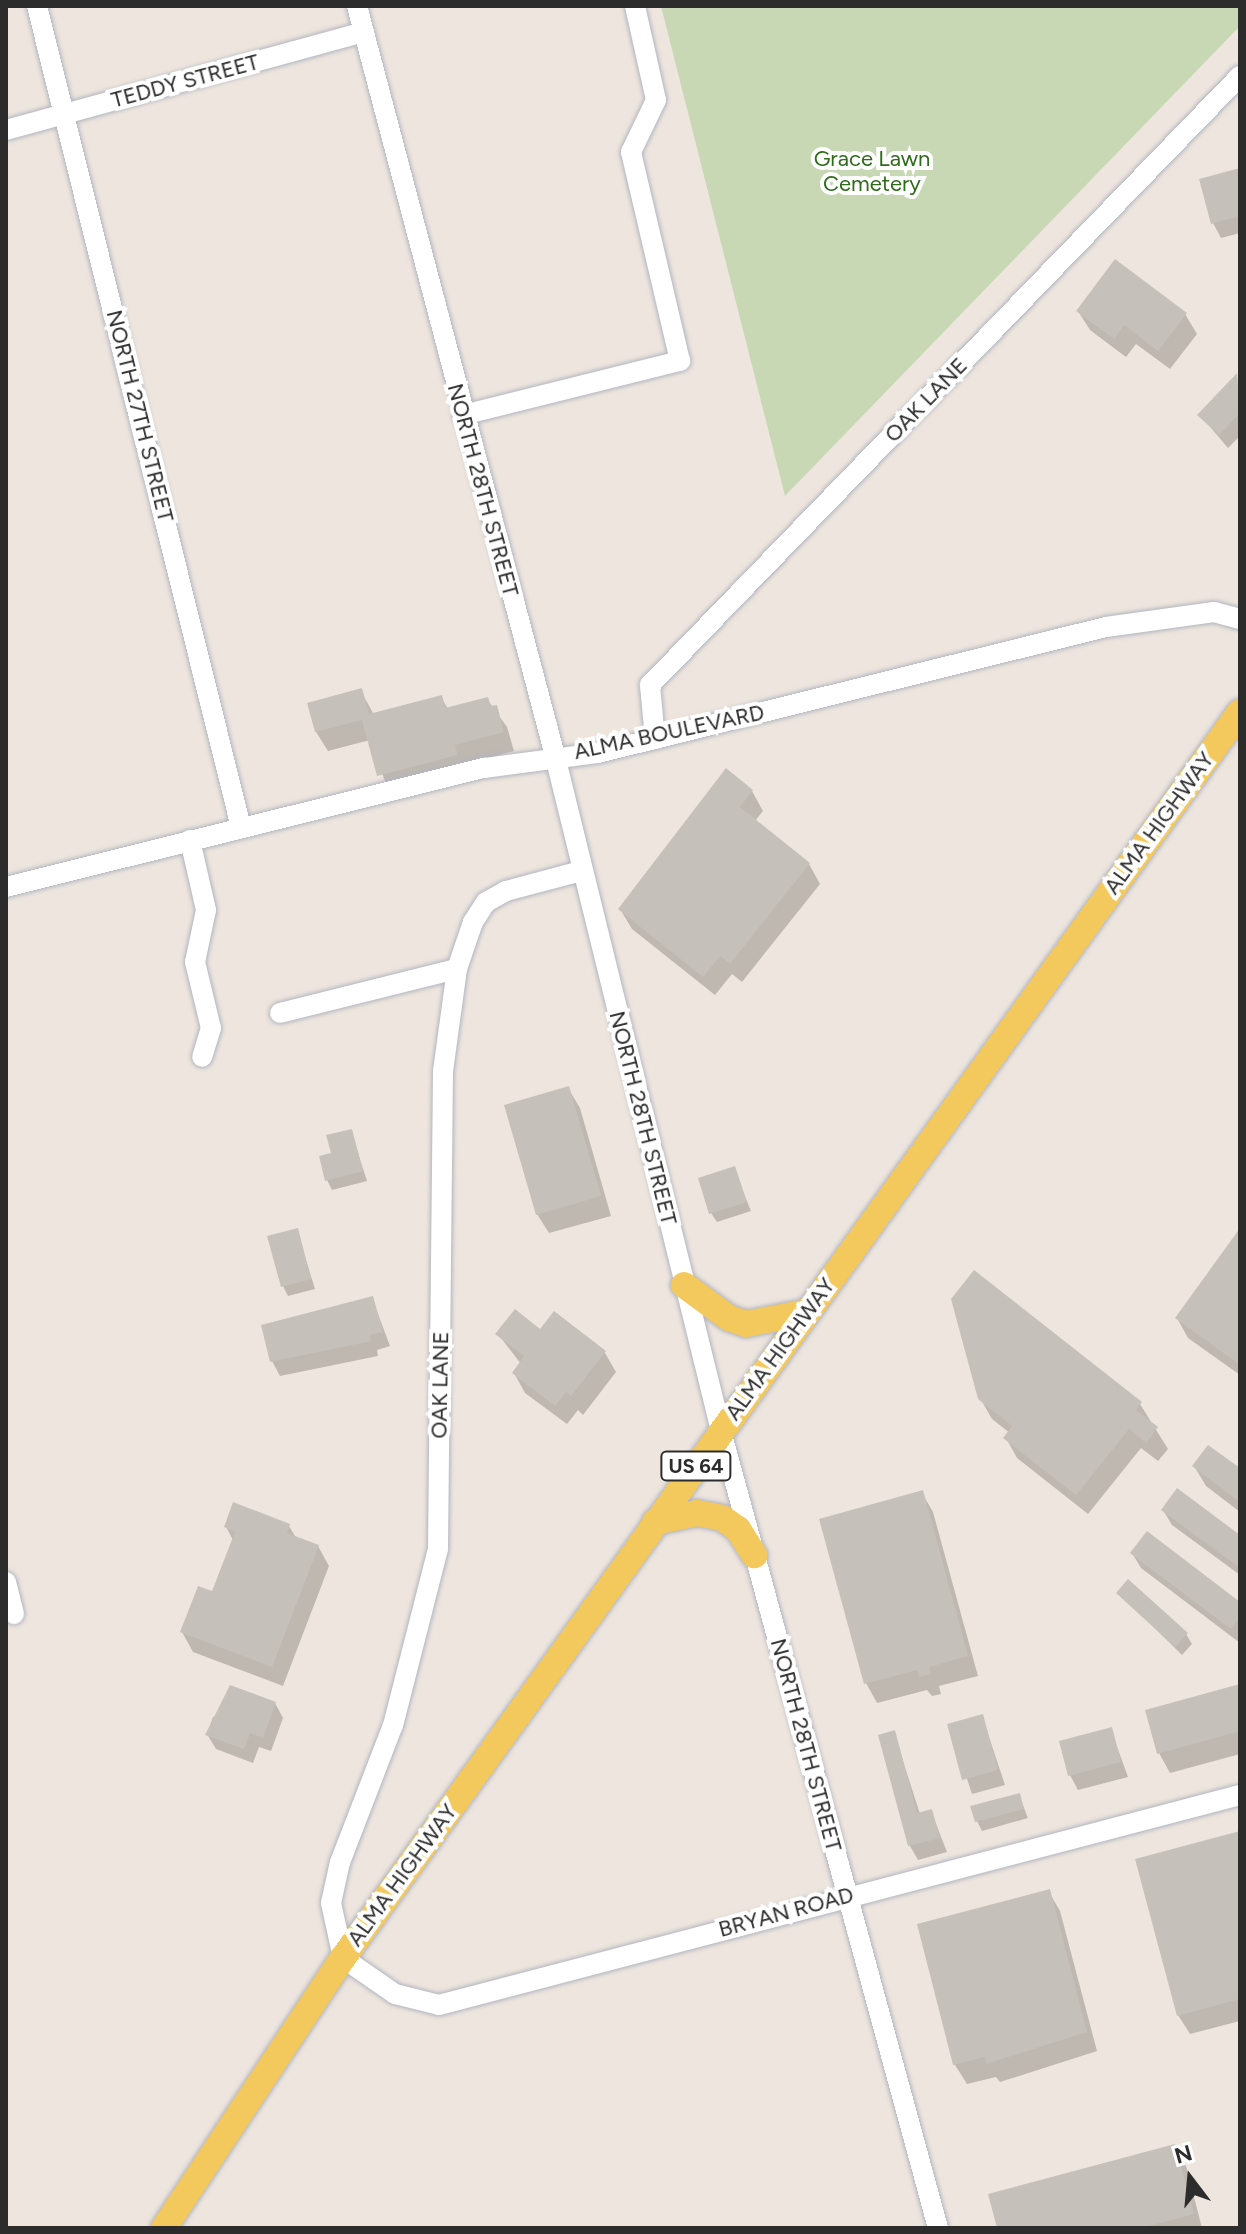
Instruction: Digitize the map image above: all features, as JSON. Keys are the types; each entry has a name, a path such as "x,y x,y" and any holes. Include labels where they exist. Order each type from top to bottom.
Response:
{"main road":[{"name":"ALMA HIGHWAY","path":"164,2228 343,1958 1240,712"},
{"path":"684,1285 729,1318 746,1324 808,1312"},
{"path":"655,1522 697,1513 722,1518 738,1529 754,1555"}],"street":[{"name":"NORTH 27TH STREET","path":"37,6 241,827"},
{"name":"NORTH 28TH STREET","path":"357,6 555,756 721,1431 938,2228"},
{"path":"463,415 680,361 631,152 656,100 635,6"},
{"name":"TEDDY STREET","path":"6,130 364,32"},
{"name":"OAK LANE","path":"655,739 650,685 1240,76"},
{"name":"ALMA BOULEVARD","path":"6,887 484,768 655,739 1106,627 1214,612 1240,619"},
{"path":"190,840 206,910 195,962 211,1028 202,1057"},
{"name":"OAK LANE","path":"343,1958 331,1903 340,1862 393,1725 438,1549 443,1071 457,969 473,922 486,902 506,891 581,871"},
{"path":"280,1013 457,969"},
{"path":"6,1582 14,1614"},
{"name":"BRYAN ROAD","path":"343,1958 395,1994 439,2005 847,1895 1240,1795"}],"green space":[{"name":"Grace Lawn Cemetery","path":"661,6 1240,6 1240,26 785,496"}],"building":[{"path":"1240,168 1240,216 1211,224 1199,179"},
{"path":"1115,259 1187,313 1158,351 1124,325 1114,339 1076,311"},
{"path":"1237,373 1240,413 1219,435 1197,415"},
{"path":"362,688 369,714 442,695 445,708 488,697 491,706 497,705 504,732 455,745 457,755 377,776 362,720 315,732 307,703"},
{"path":"726,768 753,790 740,807 810,863 730,964 720,956 703,977 618,909"},
{"path":"569,1086 601,1196 536,1215 504,1105"},
{"path":"352,1129 363,1171 325,1181 319,1156 331,1153 326,1135"},
{"path":"735,1166 747,1202 709,1214 698,1178"},
{"path":"298,1228 311,1279 281,1287 267,1236"},
{"path":"1240,1228 1240,1365 1175,1318"},
{"path":"974,1270 1142,1402 1136,1410 1158,1427 1146,1443 1129,1429 1076,1495 1003,1438 1012,1426 978,1399 951,1299"},
{"path":"373,1296 383,1332 370,1335 371,1341 270,1362 261,1325"},
{"path":"515,1309 540,1329 554,1311 606,1351 571,1396 566,1392 555,1406 512,1373 524,1356 495,1334"},
{"path":"1208,1445 1240,1468 1240,1502 1192,1466"},
{"path":"1177,1488 1240,1535 1240,1568 1161,1510"},
{"path":"923,1490 968,1656 929,1667 931,1674 919,1677 917,1670 864,1684 819,1519"},
{"path":"233,1502 290,1524 287,1533 319,1545 272,1667 180,1632 198,1586 212,1591 235,1532 224,1527"},
{"path":"1147,1531 1240,1602 1240,1617 1231,1629 1130,1553"},
{"path":"1128,1579 1188,1633 1175,1647 1116,1593"},
{"path":"1240,1684 1240,1731 1157,1754 1145,1710"},
{"path":"230,1685 276,1702 263,1738 250,1733 244,1749 205,1735"},
{"path":"983,1714 998,1770 962,1780 947,1724"},
{"path":"1112,1727 1121,1762 1068,1776 1059,1741"},
{"path":"895,1730 917,1813 932,1809 940,1838 908,1846 878,1735"},
{"path":"1020,1793 1024,1809 975,1822 970,1806"},
{"path":"1240,1831 1240,1999 1177,2016 1135,1859"},
{"path":"1050,1889 1087,2032 986,2064 985,2057 953,2065 917,1924"},
{"path":"1175,2144 1194,2214 1141,2228 997,2228 988,2194"}]}
